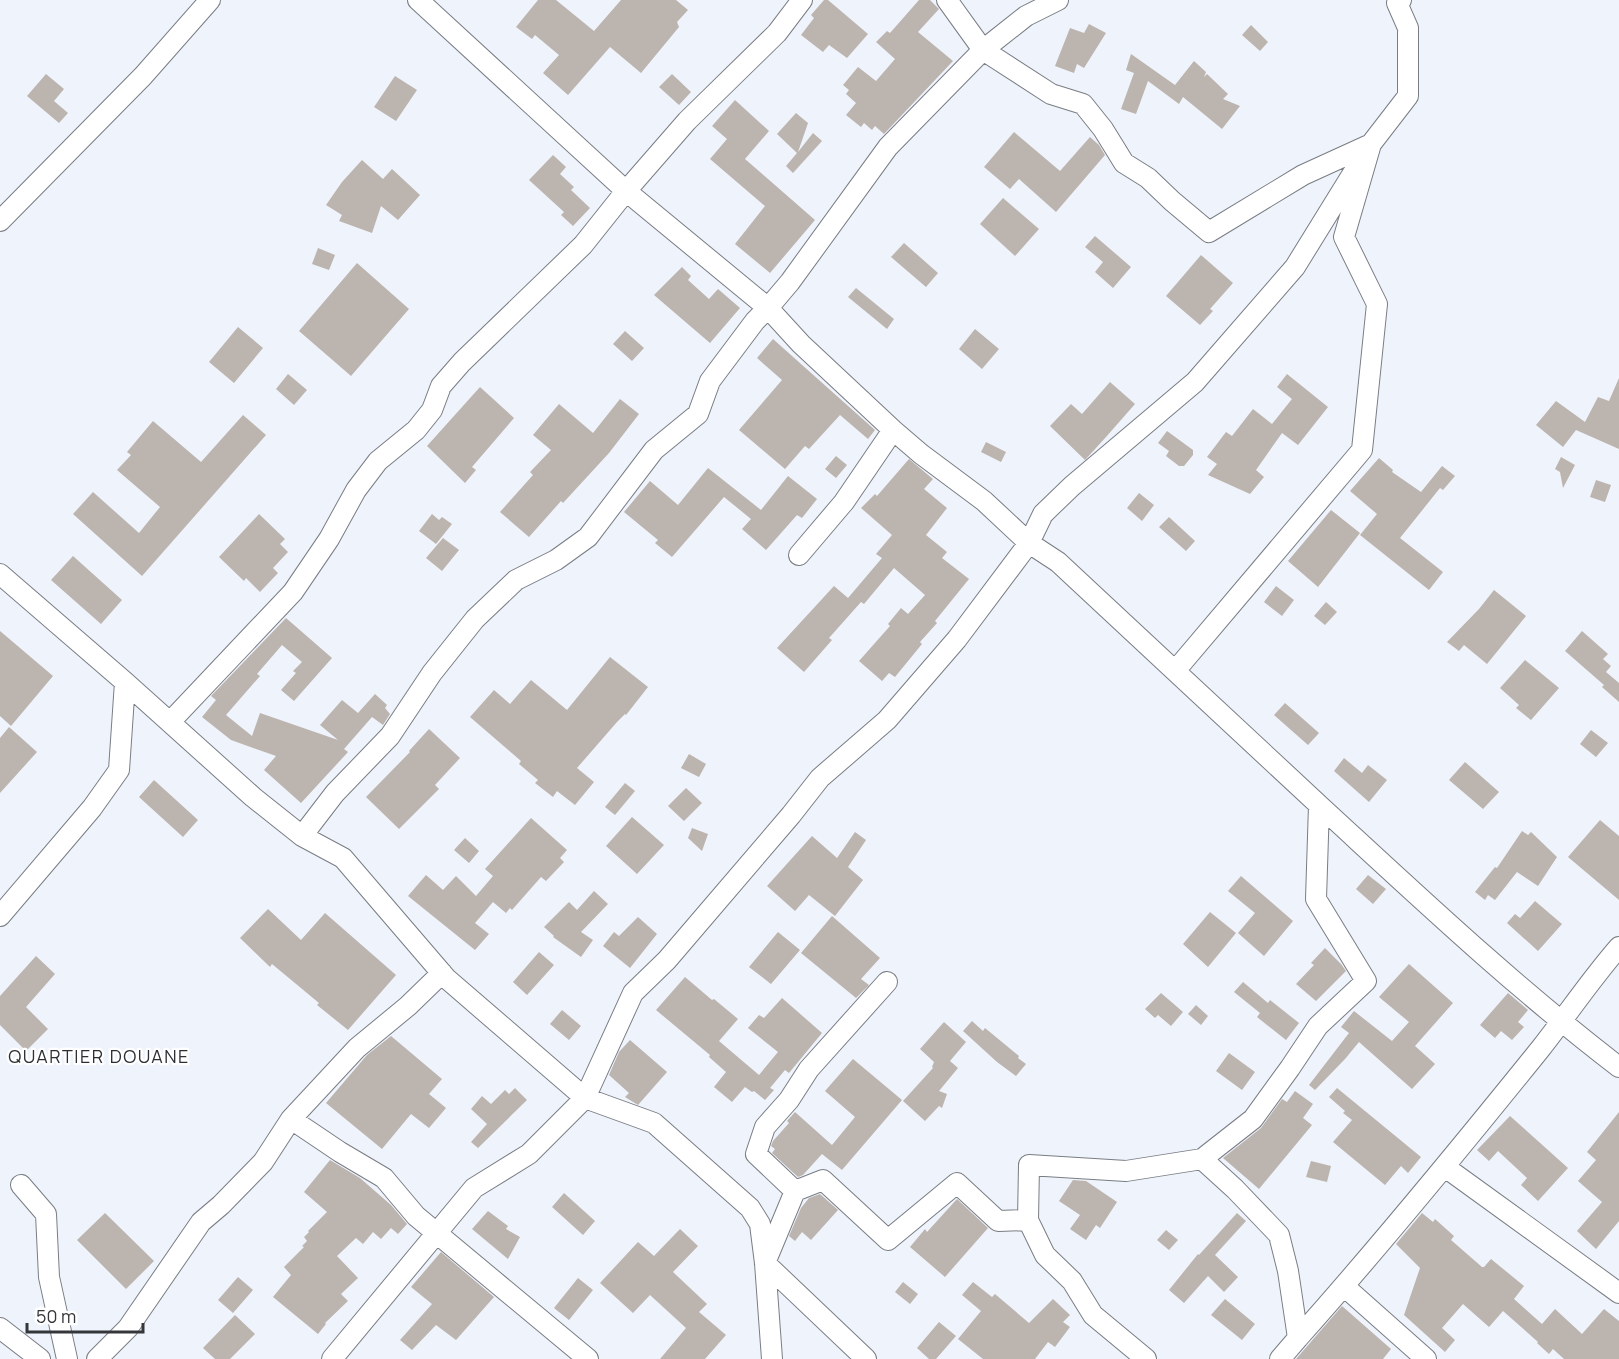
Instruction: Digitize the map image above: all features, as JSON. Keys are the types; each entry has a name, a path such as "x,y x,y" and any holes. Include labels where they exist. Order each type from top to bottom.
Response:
{"street":[{"path":"0,220 143,76 210,0"},
{"path":"418,0 626,191 768,308 801,344 893,430 984,501 1029,543 1058,562 1471,945 1561,1023 1619,1067"},
{"path":"170,722 293,592 328,539 356,490 378,461 416,430 432,410 441,386 462,362 583,245 687,121 777,33 802,0"},
{"path":"947,0 983,50 1052,94 1083,104 1103,129 1124,163 1148,178 1209,232 1304,175 1371,144"},
{"path":"302,836 335,793 390,736 432,673 476,619 516,580 556,560 588,537 654,450 698,414 710,381 755,321 790,282 888,147 983,50 1026,16 1058,0"},
{"path":"332,1359 474,1188 529,1154 585,1098 633,993 667,960 820,778 887,720 957,639 1029,543 1043,514 1072,486 1195,382 1295,267 1371,144 1408,96 1408,28 1398,1"},
{"path":"1175,671 1362,450 1377,304 1344,237 1371,144"},
{"path":"800,555 844,502 893,430"},
{"path":"0,574 253,797 302,836 343,858 442,973 585,1098 654,1123 750,1208 759,1224 765,1263 772,1359"},
{"path":"0,916 85,817 119,770 125,682"},
{"path":"1146,1359 1093,1316 1072,1281 1045,1255 1028,1220 1029,1165 1126,1171 1202,1159 1253,1119 1317,1026 1366,981 1317,899 1319,806"},
{"path":"1280,1359 1345,1287 1445,1167 1619,947"},
{"path":"97,1359 133,1320 201,1222 264,1162 291,1119 357,1048 408,1006 442,973"},
{"path":"795,1191 756,1154 765,1127 789,1100 809,1069 887,982"},
{"path":"291,1119 384,1178 416,1216 436,1234 588,1359"},
{"path":"1202,1159 1235,1189 1279,1235 1288,1271 1298,1338"},
{"path":"1445,1167 1619,1293"},
{"path":"765,1263 795,1191 823,1180 888,1240 957,1184 998,1221 1028,1220"},
{"path":"21,1185 46,1214 50,1277 67,1359"},
{"path":"765,1263 866,1359"},
{"path":"1345,1287 1426,1359"},
{"path":"0,1328 40,1359"}],"building":[{"path":"538,0 556,0 594,31 621,0 676,0 688,10 677,22 679,27 641,73 610,47 568,95 543,73 559,55 535,35 532,39 516,27"},
{"path":"824,0 828,0 868,34 847,58 829,45 823,52 801,35 814,18 811,15"},
{"path":"919,0 930,0 939,9 918,32 953,61 884,134 875,126 872,130 864,123 861,127 846,115 856,103 846,94 849,90 843,85 858,67 876,81 895,59 876,42 887,31 890,33"},
{"path":"1089,24 1106,33 1084,68 1077,64 1074,73 1055,66 1070,28 1084,33"},
{"path":"1251,25 1268,42 1260,51 1242,35"},
{"path":"1131,54 1175,85 1194,61 1206,72 1204,77 1207,74 1228,94 1223,99 1240,106 1222,129 1183,97 1179,104 1148,81 1136,114 1121,109 1134,73 1126,70"},
{"path":"46,74 64,89 54,101 68,113 59,123 27,96"},
{"path":"672,74 691,92 679,105 659,87"},
{"path":"395,76 417,90 396,121 374,107"},
{"path":"735,100 769,131 745,159 815,220 770,273 735,244 765,206 710,159 727,139 712,126"},
{"path":"796,113 808,123 798,152 813,133 822,141 793,173 786,166 797,153 777,134"},
{"path":"1014,132 1060,171 1090,137 1105,155 1056,212 1019,179 1010,189 984,167"},
{"path":"553,155 566,167 560,174 574,187 571,190 590,208 573,226 561,215 564,212 529,180"},
{"path":"362,160 383,179 392,169 420,195 398,220 381,206 372,233 339,221 342,215 326,205 342,182"},
{"path":"1003,198 1039,229 1015,256 980,224"},
{"path":"1095,236 1131,267 1113,288 1095,272 1103,262 1085,247"},
{"path":"904,243 938,273 926,287 891,257"},
{"path":"318,248 335,255 329,270 312,264"},
{"path":"1201,255 1233,283 1210,309 1213,311 1200,325 1166,296"},
{"path":"357,263 409,309 351,376 299,331"},
{"path":"682,267 691,276 688,280 709,299 718,289 740,308 710,343 654,295"},
{"path":"856,288 894,319 887,329 848,297"},
{"path":"238,327 263,348 234,383 209,362"},
{"path":"975,329 999,349 982,369 959,349"},
{"path":"625,331 644,348 632,361 613,344"},
{"path":"773,339 875,430 868,439 840,415 809,449 805,446 785,469 739,430 782,380 757,358"},
{"path":"288,374 307,390 294,405 276,389"},
{"path":"1287,374 1328,407 1298,445 1282,433 1256,470 1264,477 1250,494 1208,475 1217,464 1207,457 1226,432 1232,436 1253,409 1272,424 1292,399 1277,387"},
{"path":"1619,378 1619,449 1576,430 1563,447 1536,425 1556,401 1585,422 1598,397 1609,401"},
{"path":"1110,382 1135,404 1085,460 1050,426 1071,404 1082,414"},
{"path":"480,387 514,418 472,467 476,470 465,483 427,446"},
{"path":"620,399 639,414 609,453 529,537 500,512 533,475 530,472 551,450 533,435 559,404 593,433"},
{"path":"243,415 266,435 142,576 73,514 93,492 139,533 160,507 117,470 131,455 127,452 153,421 201,462"},
{"path":"1167,431 1193,450 1193,455 1184,466 1179,466 1166,456 1169,451 1158,443"},
{"path":"986,442 1006,452 1001,462 981,452"},
{"path":"836,456 847,465 836,478 825,469"},
{"path":"1561,457 1575,465 1563,488 1560,472 1555,469"},
{"path":"1379,458 1393,470 1392,472 1421,492 1442,466 1455,476 1443,490 1440,488 1400,538 1443,572 1429,590 1360,535 1377,514 1350,491"},
{"path":"909,459 933,479 924,489 947,508 926,535 947,552 942,558 969,579 935,621 937,623 920,642 922,644 895,677 889,673 882,681 859,661 890,626 888,624 901,608 908,614 925,595 894,568 864,604 861,602 829,638 832,640 804,672 777,648 834,586 848,598 882,558 876,554 892,535 861,508 875,494 877,496"},
{"path":"708,468 761,510 788,476 817,499 802,518 797,515 766,550 742,529 751,519 724,497 672,557 655,543 658,540 624,512 650,481 678,505"},
{"path":"1596,480 1611,485 1605,502 1590,497"},
{"path":"1139,493 1154,505 1142,521 1127,508"},
{"path":"1331,510 1360,533 1318,587 1288,561"},
{"path":"259,514 285,539 280,544 288,552 273,568 278,573 260,592 246,578 244,581 219,557"},
{"path":"432,514 439,520 442,517 452,524 436,544 419,531"},
{"path":"1169,517 1195,541 1186,551 1159,527"},
{"path":"443,538 459,550 442,571 426,558"},
{"path":"73,556 122,600 101,624 51,580"},
{"path":"1276,586 1294,600 1282,616 1264,602"},
{"path":"1494,590 1526,616 1487,664 1464,645 1459,651 1447,642"},
{"path":"1326,602 1337,612 1325,625 1314,616"},
{"path":"286,618 332,658 294,701 281,690 296,673 293,671 302,662 282,645 257,674 260,676 226,715 252,736 260,713 338,740 320,725 342,700 358,713 375,694 387,705 385,708 390,714 383,725 372,717 344,749 348,752 301,803 264,770 276,756 231,740 202,717 216,700 211,696"},
{"path":"0,631 53,676 11,726 0,716"},
{"path":"1582,631 1608,654 1603,659 1611,666 1606,672 1619,683 1619,702 1602,687 1604,685 1565,651"},
{"path":"610,657 648,687 626,715 617,722 577,768 594,782 575,805 557,791 553,797 535,783 538,780 519,764 521,761 470,717 494,690 510,704 531,680 567,710"},
{"path":"1525,660 1559,688 1531,720 1516,708 1519,705 1500,688"},
{"path":"1285,703 1319,733 1308,745 1274,715"},
{"path":"9,727 37,752 0,793 0,738"},
{"path":"429,729 460,758 435,785 439,789 399,829 366,797"},
{"path":"1591,730 1608,743 1596,757 1580,744"},
{"path":"689,754 706,764 699,777 681,768"},
{"path":"1344,758 1362,773 1368,765 1387,780 1369,802 1334,771"},
{"path":"1465,762 1499,792 1483,809 1449,780"},
{"path":"154,780 198,820 183,837 139,797"},
{"path":"625,783 635,791 615,815 605,807"},
{"path":"686,788 702,803 684,821 668,806"},
{"path":"632,817 664,845 637,874 606,846"},
{"path":"531,818 567,850 560,858 564,862 546,881 541,877 512,910 510,908 506,913 493,902 475,923 489,934 475,950 408,896 426,875 443,890 456,876 476,896 493,876 485,869"},
{"path":"1600,820 1619,836 1619,900 1568,857"},
{"path":"692,828 708,834 702,851 688,838"},
{"path":"1522,831 1528,835 1531,832 1557,857 1538,886 1517,872 1495,900 1488,895 1485,900 1475,892 1495,867 1497,868"},
{"path":"855,832 866,840 848,867 863,880 835,916 809,895 795,911 767,886 812,836 837,858"},
{"path":"465,838 479,851 469,863 454,850"},
{"path":"1368,875 1386,889 1373,904 1356,889"},
{"path":"1241,876 1293,921 1264,956 1238,933 1255,913 1228,891"},
{"path":"594,891 608,904 581,932 593,940 581,957 553,937 544,927 569,902 577,910"},
{"path":"1535,901 1562,924 1538,951 1507,923 1515,914 1520,918"},
{"path":"268,909 301,940 325,913 396,975 348,1030 272,964 270,967 240,938"},
{"path":"1210,912 1236,933 1208,967 1183,944"},
{"path":"832,916 880,958 861,979 869,985 856,998 801,953"},
{"path":"638,917 657,934 630,968 603,946 614,932 619,936"},
{"path":"778,932 800,950 771,984 749,967"},
{"path":"1325,948 1346,971 1316,1001 1296,984 1314,965 1311,963"},
{"path":"539,952 554,965 527,995 513,982"},
{"path":"36,956 55,974 26,1007 48,1029 26,1051 0,1025 0,996"},
{"path":"1409,964 1453,1003 1415,1046 1435,1064 1412,1089 1359,1042 1315,1090 1309,1085 1349,1033 1341,1027 1354,1011 1392,1041 1409,1022 1379,997"},
{"path":"685,977 738,1019 719,1041 759,1075 778,1052 748,1028 759,1015 764,1018 782,998 822,1033 789,1073 785,1070 770,1088 774,1090 765,1100 745,1087 732,1102 714,1087 726,1072 709,1057 710,1055 656,1010"},
{"path":"1243,982 1268,1003 1270,1000 1299,1023 1286,1040 1257,1017 1260,1013 1234,992"},
{"path":"1161,993 1183,1012 1171,1026 1158,1015 1155,1018 1145,1009"},
{"path":"1508,993 1528,1010 1518,1022 1524,1027 1512,1040 1501,1031 1495,1038 1480,1025"},
{"path":"1196,1005 1208,1016 1201,1025 1188,1014"},
{"path":"562,1010 581,1026 569,1040 550,1024"},
{"path":"972,1021 983,1031 985,1028 1026,1064 1016,1076 963,1031"},
{"path":"944,1022 966,1042 950,1061 958,1068 939,1091 947,1094 942,1108 939,1106 925,1121 903,1101 933,1068 934,1062 920,1049"},
{"path":"391,1036 442,1079 429,1094 446,1108 429,1128 411,1114 382,1149 326,1103 367,1055"},
{"path":"630,1040 667,1072 638,1105 625,1097 629,1093 609,1075 619,1052"},
{"path":"1229,1053 1255,1072 1242,1090 1216,1071"},
{"path":"853,1059 902,1100 842,1170 822,1154 803,1175 798,1177 772,1153 775,1149 771,1146 773,1141 789,1123 787,1121 795,1112 832,1145 855,1117 825,1091"},
{"path":"515,1088 527,1100 478,1148 471,1142 487,1124 471,1109 482,1096 491,1104 505,1090 509,1094"},
{"path":"1337,1088 1421,1157 1408,1173 1401,1166 1385,1185 1333,1142 1352,1120 1329,1097"},
{"path":"1295,1091 1313,1104 1303,1118 1312,1125 1259,1189 1223,1158 1261,1128 1282,1099 1287,1102"},
{"path":"1619,1112 1619,1221 1596,1249 1577,1231 1602,1202 1578,1181 1596,1160 1587,1152"},
{"path":"1510,1116 1568,1168 1538,1201 1521,1185 1527,1178 1498,1151 1489,1161 1477,1150"},
{"path":"330,1160 360,1178 391,1205 407,1224 398,1234 391,1228 381,1239 373,1232 363,1244 356,1238 337,1256 358,1278 341,1294 348,1301 325,1323 318,1334 273,1297 291,1275 284,1267 304,1247 302,1246 307,1241 304,1237 327,1212 304,1192"},
{"path":"1311,1161 1331,1166 1327,1182 1306,1177"},
{"path":"1073,1180 1086,1181 1117,1202 1100,1228 1096,1225 1086,1240 1070,1229 1080,1215 1059,1201"},
{"path":"564,1193 595,1221 583,1235 552,1207"},
{"path":"820,1194 838,1210 811,1240 802,1232 795,1241 789,1236 801,1208 809,1198"},
{"path":"957,1199 988,1228 945,1277 910,1247 925,1229 927,1232"},
{"path":"488,1211 508,1226 506,1229 520,1237 508,1259 472,1229"},
{"path":"105,1213 154,1261 126,1289 77,1240"},
{"path":"1237,1213 1246,1221 1215,1255 1238,1277 1224,1292 1208,1276 1184,1303 1169,1290 1198,1254"},
{"path":"1422,1213 1433,1222 1435,1219 1454,1236 1451,1240 1482,1267 1491,1259 1524,1286 1514,1299 1542,1324 1555,1309 1582,1334 1604,1309 1619,1321 1619,1359 1564,1359 1553,1349 1549,1354 1503,1311 1489,1327 1463,1304 1442,1328 1455,1340 1445,1352 1404,1315 1420,1268 1396,1244"},
{"path":"680,1229 698,1246 673,1272 707,1304 699,1312 726,1335 705,1359 660,1359 686,1328 650,1295 633,1313 600,1283 638,1242 654,1256"},
{"path":"1166,1230 1178,1240 1169,1250 1157,1240"},
{"path":"441,1252 494,1297 456,1340 436,1325 412,1350 400,1340 432,1304 411,1287"},
{"path":"238,1277 253,1290 233,1313 218,1300"},
{"path":"578,1278 593,1290 569,1320 554,1308"},
{"path":"903,1282 918,1294 910,1304 895,1292"},
{"path":"973,1282 992,1297 995,1294 1029,1323 1053,1299 1070,1315 1063,1322 1070,1327 1055,1347 1048,1342 1035,1359 983,1359 958,1339 981,1311 962,1295"},
{"path":"1225,1299 1255,1324 1242,1340 1211,1315"},
{"path":"1342,1306 1391,1349 1383,1359 1296,1359"},
{"path":"235,1315 255,1334 230,1359 215,1359 203,1348"},
{"path":"939,1322 956,1336 936,1359 929,1359 917,1348"}],"district":[{"name":"QUARTIER DOUANE","path":"99,1056"}]}
